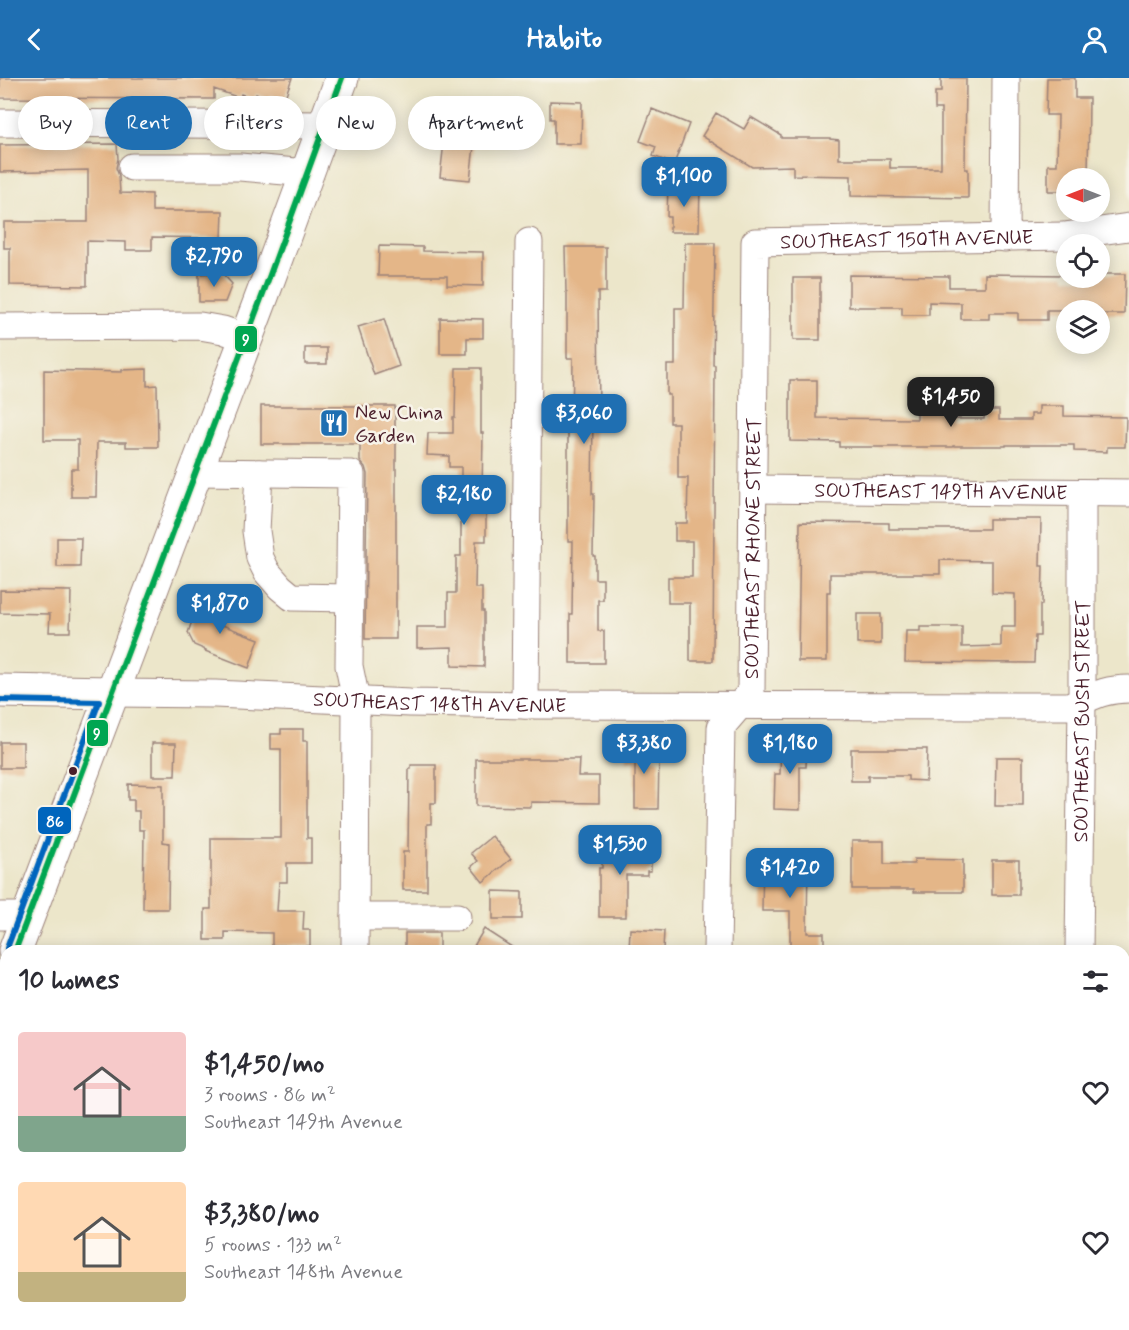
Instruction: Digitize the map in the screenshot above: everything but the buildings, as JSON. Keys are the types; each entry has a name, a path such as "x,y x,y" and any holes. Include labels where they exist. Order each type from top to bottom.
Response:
{"main road":[{"path":"335,96 342,78"},
{"path":"15,945 14,916 112,693 316,148"},
{"name":"SOUTHEAST 148TH AVENUE","path":"0,691 112,693"}],"street":[{"path":"1005,238 1006,78"},
{"path":"0,123 316,125"},
{"path":"132,167 240,167 307,173"},
{"name":"SOUTHEAST 150TH AVENUE","path":"755,242 1064,236 1129,227"},
{"path":"525,705 529,242"},
{"name":"SOUTHEAST RHONE STREET","path":"717,945 721,727 752,692 755,242"},
{"path":"0,327 200,326 224,330 246,338"},
{"path":"195,472 351,474 349,666 356,700 355,945"},
{"path":"259,473 256,531 260,558 267,572 292,597 350,598"},
{"name":"SOUTHEAST 149TH AVENUE","path":"753,489 1129,493"},
{"name":"SOUTHEAST BUSH STREET","path":"1079,945 1082,493"},
{"name":"SOUTHEAST 148TH AVENUE","path":"112,693 215,694 525,705 1069,706 1108,690 1129,689"},
{"path":"355,917 457,917"}],"transit line":[{"name":"9","path":"17,945 342,78"},
{"name":"86","path":"0,700 99,702 8,945"}],"place":[{"name":"New China Garden","path":"334,423"}]}
